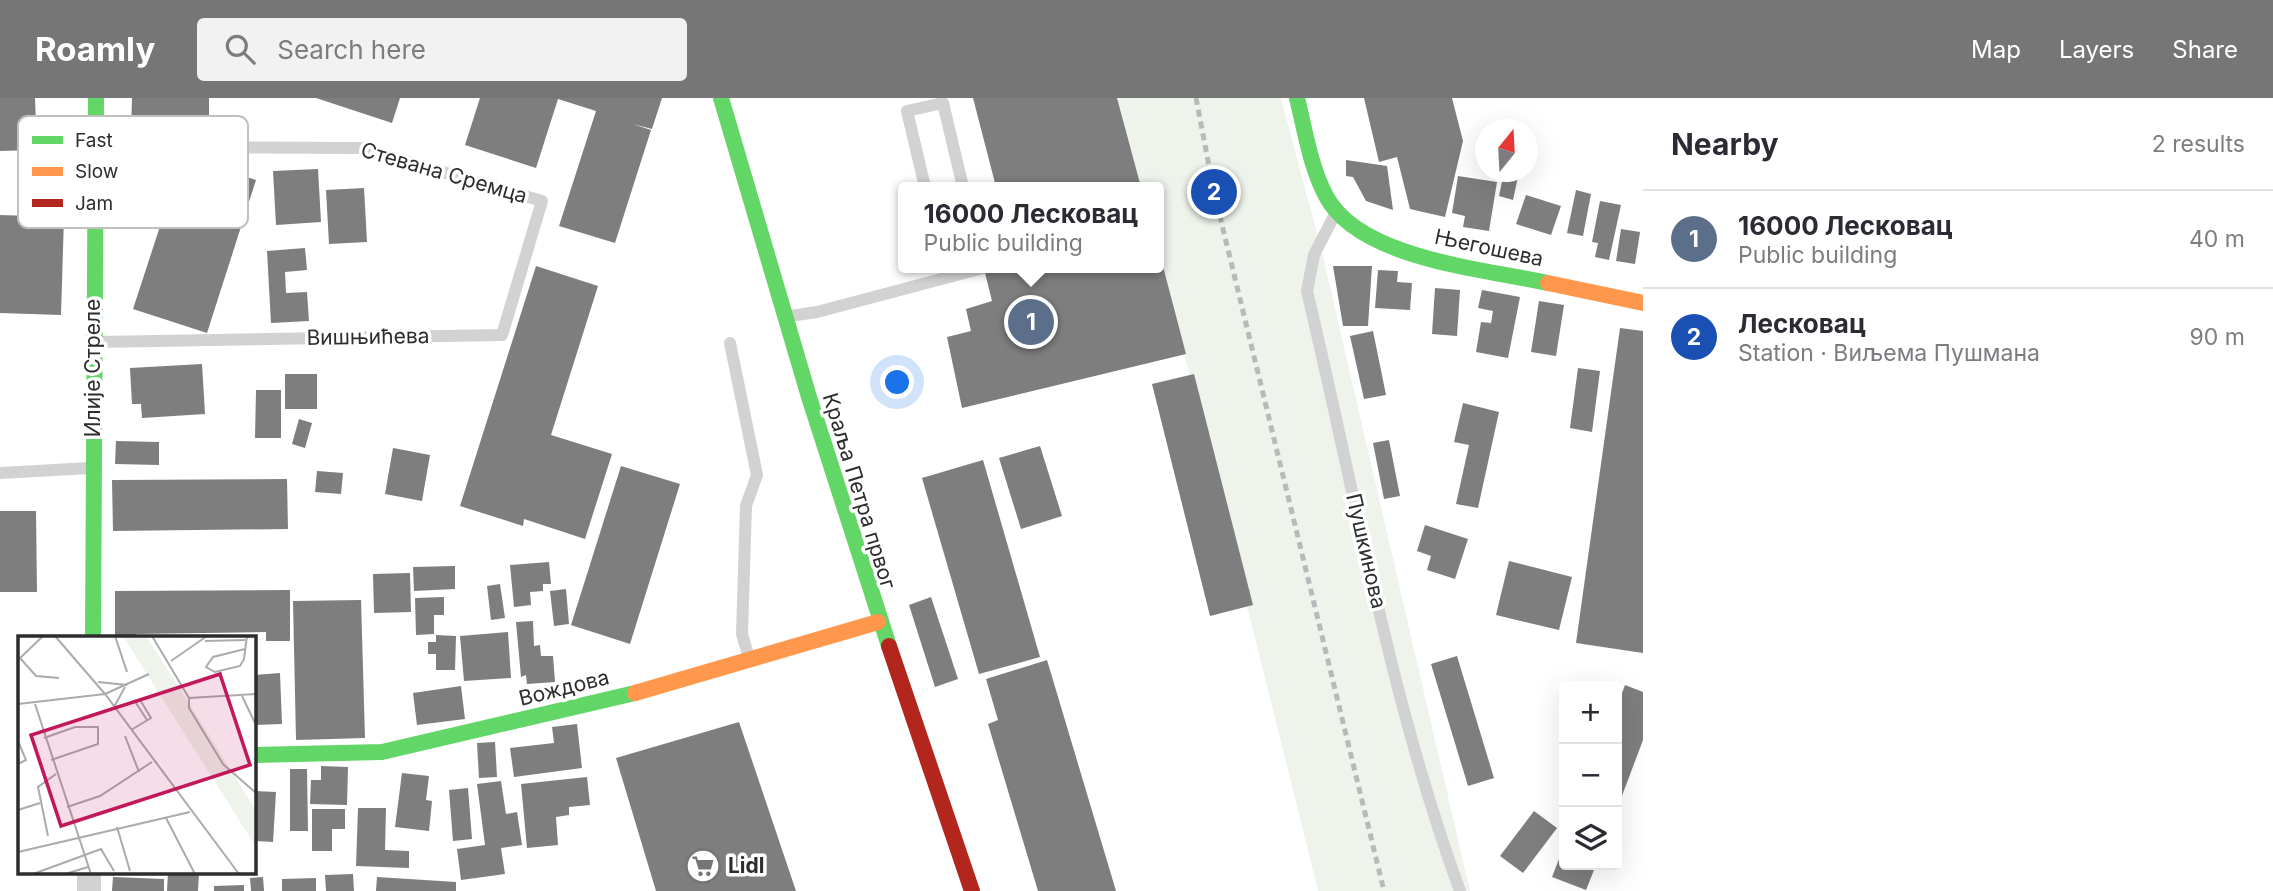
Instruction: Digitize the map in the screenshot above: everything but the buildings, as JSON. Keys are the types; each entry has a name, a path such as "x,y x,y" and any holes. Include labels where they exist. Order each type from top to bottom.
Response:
{"street":[{"name":"Илије Стреле","path":"95,116 96,98"},
{"name":"Краља Петра првог","path":"721,98 819,436 878,622 972,891"},
{"path":"1297,98 1316,172 1336,211"},
{"name":"Његошева","path":"1336,211 1357,231 1396,250 1643,303"},
{"name":"Илије Стреле","path":"93,228 93,636"},
{"name":"Вождова","path":"256,755 382,752 597,703 878,622"}],"lane":[{"path":"924,182 907,111 943,103 962,182"},
{"name":"Стевана Сремца","path":"248,147 361,148 542,201"},
{"name":"Вишњићева","path":"94,342 502,335 542,201"},
{"name":"Пушкинова","path":"1336,211 1314,255 1307,292 1378,610 1431,813 1460,891"},
{"path":"786,316 817,312 943,273"},
{"path":"730,343 757,475 746,506 742,635 750,661"},
{"path":"0,473 93,468"}],"shaded area":[{"path":"1117,98 1281,98 1322,252 1470,891 1318,891 1164,272 1164,182 1140,182"}],"railway":[{"path":"1196,98 1214,192 1384,891"}],"traffic: fast":[{"path":"96,98 96,116"},
{"path":"721,98 809,397 889,646"},
{"path":"1297,98 1316,173 1326,196 1342,217 1366,234 1394,248 1425,258 1548,283"},
{"path":"93,636 95,228"},
{"path":"256,755 382,752 635,693"}],"traffic: slow":[{"path":"1548,283 1643,303"},
{"path":"635,693 878,622"}],"traffic: jam":[{"path":"889,646 972,891"}],"place":[{"name":"Лесковац","path":"1214,192"},
{"name":"16000 Лесковац","path":"1031,322"},
{"name":"Lidl","path":"703,866"}]}
